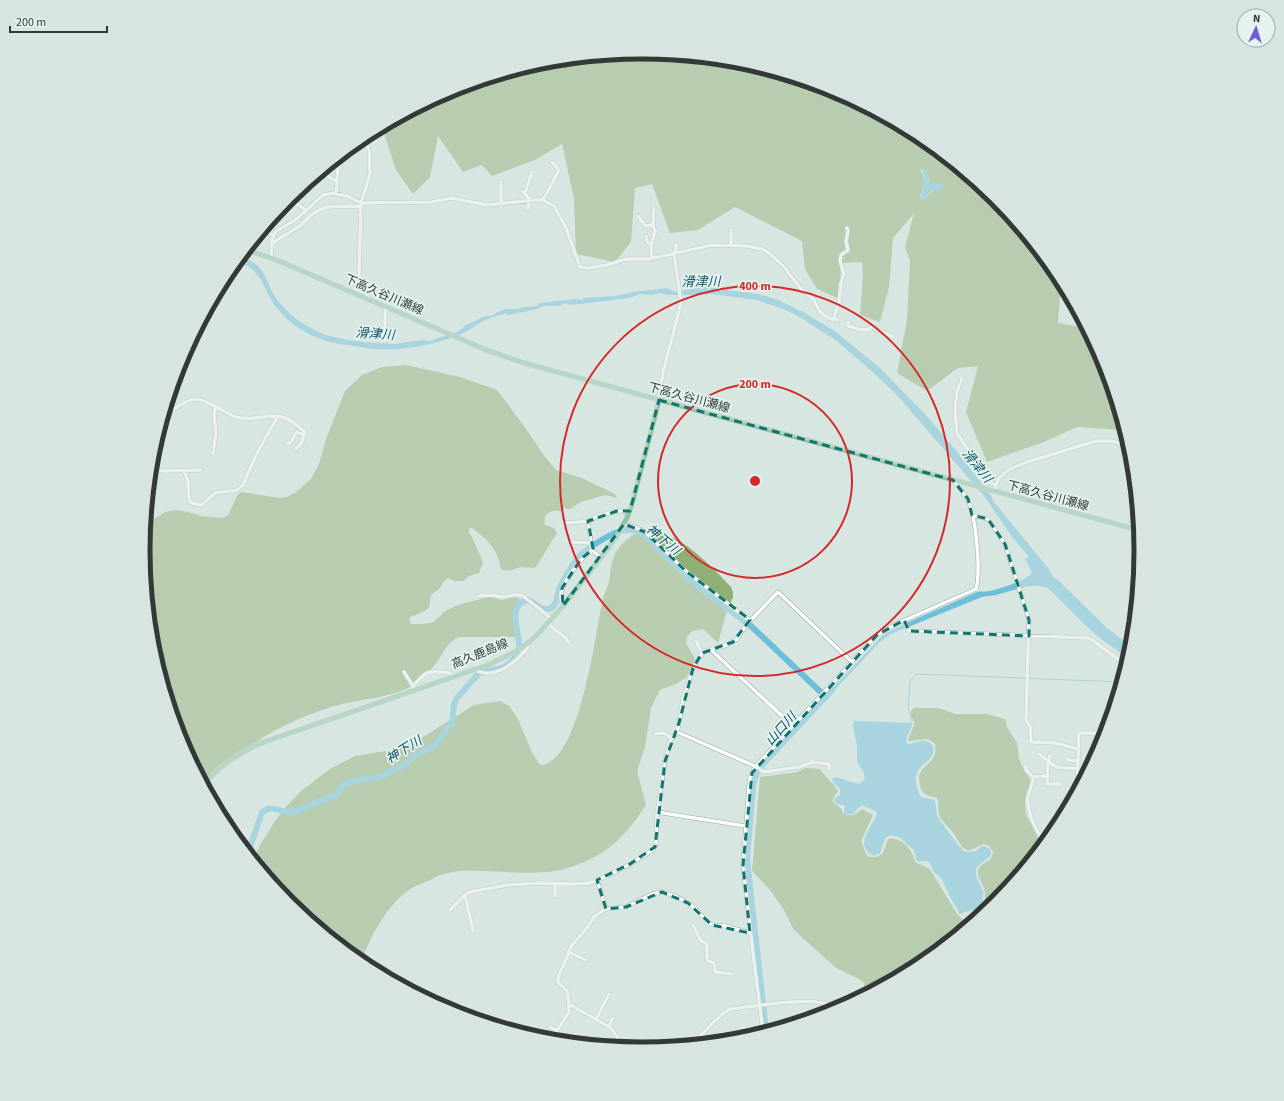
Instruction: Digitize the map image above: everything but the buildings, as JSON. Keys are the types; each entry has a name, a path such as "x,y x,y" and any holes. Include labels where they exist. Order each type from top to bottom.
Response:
{"main road":[{"name":"下高久谷川瀬線","path":"252,251 369,299 465,341 524,363 1133,529"},
{"name":"高久鹿島線","path":"208,780 227,762 262,743 414,688 453,676 479,672 524,646 548,624 563,606 601,558 623,526 629,513 659,400"}],"street":[{"path":"367,143 370,174 361,203 358,273 369,299"},
{"path":"336,194 338,167 342,162"},
{"path":"542,200 558,172 558,169 552,162"},
{"path":"528,209 529,198 524,192 532,172"},
{"path":"326,175 336,181"},
{"path":"501,182 501,204"},
{"path":"271,258 273,235 275,232 293,222 327,193 347,196 361,203 432,202 451,198 480,205 542,200 554,206 566,228 580,267 588,268 606,265 626,259 652,258 712,245 747,246 762,249 769,253 784,267 801,289 812,299 821,313 833,320 838,320"},
{"path":"294,203 306,211"},
{"path":"272,244 320,210 328,207 349,206 361,208"},
{"path":"652,258 651,246 655,231 653,225 654,207"},
{"path":"638,216 645,226 653,225"},
{"path":"833,320 839,303 841,283 844,277 840,261 842,254 848,251 845,238 848,231 847,228"},
{"path":"730,245 731,230"},
{"path":"268,231 273,235"},
{"path":"646,236 647,241 651,246"},
{"path":"659,400 663,372 681,298 675,253 676,244"},
{"path":"255,248 255,252"},
{"path":"385,341 386,307"},
{"path":"848,322 848,326 861,330 866,330 872,327 893,337"},
{"path":"962,378 957,392 955,409 957,433 975,461 977,473 981,479 996,485"},
{"path":"171,410 196,398 235,417 248,420 278,416 296,424 305,432 301,444 296,449"},
{"path":"213,454 216,432 214,412 216,407"},
{"path":"184,471 188,481 189,500 192,503 202,505 218,492 238,490 243,485 256,455 278,416"},
{"path":"287,443 290,443 297,432 304,435"},
{"path":"994,491 999,478 1010,469 1020,464 1102,440 1110,440 1122,444"},
{"path":"158,470 164,471 201,470"},
{"path":"763,1027 763,1006 750,933 743,865 750,778 756,767 852,662 882,632 976,589 977,548 972,515 968,499 953,480"},
{"path":"563,521 566,523 588,521 600,515 617,511 629,513"},
{"path":"972,515 985,518 989,521 1005,544 1029,620 1026,720 1030,726 1031,742 1055,743 1078,749"},
{"path":"563,606 561,599 562,588 581,559 591,547 588,521"},
{"path":"623,526 637,528 645,532 692,576 749,623"},
{"path":"571,542 591,547 601,558"},
{"path":"450,910 469,892 508,885 539,882 574,884 597,880 630,864 653,850 656,843 657,812 665,761 672,738 677,732 683,699 693,668 702,653 733,642 740,636 749,623 778,592 852,662"},
{"path":"479,596 492,594 500,597 522,595 530,603 552,619"},
{"path":"904,621 909,631 1090,639 1121,661"},
{"path":"548,624 566,638 569,643"},
{"path":"696,641 702,653"},
{"path":"479,672 507,668 526,651 528,642"},
{"path":"710,649 794,726"},
{"path":"404,672 414,688 427,672 433,671 450,673 453,676"},
{"path":"677,732 765,772 799,767 817,762 829,764 829,769"},
{"path":"655,734 664,733 672,738"},
{"path":"1078,778 1079,733 1098,733"},
{"path":"1039,754 1056,767 1078,769"},
{"path":"1050,756 1047,784 1060,784"},
{"path":"1068,758 1068,760 1078,761"},
{"path":"1026,765 1026,770 1033,777 1048,776"},
{"path":"1033,777 1032,787 1027,800 1031,818 1041,838"},
{"path":"657,812 745,826"},
{"path":"1039,834 1044,834"},
{"path":"597,880 606,909"},
{"path":"555,884 555,896"},
{"path":"555,1034 569,1012 566,990 558,982 568,952 572,945 583,934 595,916 606,909 626,907 652,894 662,892 688,903 712,925 724,926 750,933"},
{"path":"465,895 473,931"},
{"path":"693,924 701,941 707,944 707,958 708,961 714,962 715,972 732,974"},
{"path":"568,952 586,960"},
{"path":"596,1019 609,994"},
{"path":"698,1039 724,1012 730,1009 811,1001 829,1005"},
{"path":"569,1004 609,1026 621,1041"},
{"path":"609,1026 614,1018"},
{"path":"550,1027 557,1031"}],"highlighted area":[{"path":"659,400 953,480 968,499 972,515 988,519 1005,544 1029,620 1029,636 909,631 904,620 877,635 752,773 743,865 750,933 712,925 688,903 662,892 626,907 606,909 597,880 630,864 655,847 665,761 679,723 693,668 702,653 733,642 750,620 687,572 645,532 624,524 563,606 562,588 581,559 593,549 588,521 617,511 630,511"}],"green space":[{"path":"610,60 674,60 738,68 800,85 830,96 859,110 888,125 915,142 966,181 1012,226 1051,277 1061,294 1058,323 1080,327 1083,333 1096,362 1118,430 1077,427 1044,442 987,462 966,412 978,366 958,368 927,391 897,373 907,320 910,261 905,247 914,213 893,238 889,287 880,322 860,315 863,275 862,262 841,263 839,299 817,289 805,269 802,241 735,207 698,230 670,233 652,184 635,188 631,242 615,262 576,254 574,199 562,144 535,160 492,176 482,165 463,172 438,136 430,177 413,194 396,170 384,133 454,96 484,85 546,68","holes":["921,169 926,170 930,183 941,183 943,187 934,190 924,199 921,198 920,195 925,184"]},
{"path":"406,365 460,377 497,390 556,470 582,478 615,494 617,498 605,495 581,502 570,509 564,508 562,512 549,512 545,517 545,525 554,528 557,534 534,568 522,567 507,571 501,569 495,550 488,541 472,528 469,528 469,533 483,562 479,573 469,576 464,581 455,581 448,578 444,581 440,588 431,595 429,607 425,611 409,618 411,624 434,622 444,612 455,606 488,597 502,600 514,597 519,598 520,600 516,604 513,613 515,637 458,637 448,645 437,662 428,672 410,687 395,693 342,704 285,725 250,746 219,771 209,782 188,739 167,678 155,615 150,550 152,522 154,519 165,512 176,510 201,516 222,518 228,515 238,494 242,492 280,498 287,497 296,492 311,479 319,464 326,439 345,391 362,375 382,367"},
{"path":"641,530 657,532 677,540 697,554 716,571 731,587 733,592 733,597 727,611 718,643 703,629 692,631 687,637 686,643 694,657 695,662 686,678 676,684 660,690 651,708 645,747 637,771 646,805 616,842 598,855 574,866 561,870 532,873 456,871 440,875 414,887 395,902 388,911 375,931 364,955 318,920 294,898 272,875 256,855 260,845 275,821 301,791 330,769 355,756 393,750 415,742 474,705 500,701 509,706 517,717 532,752 540,765 554,759 566,743 576,720 584,693 603,598 609,583 614,555 624,542"},
{"path":"914,708 939,708 955,714 987,714 1005,719 1007,727 1017,743 1019,758 1031,781 1025,806 1026,815 1039,840 1012,875 983,904 985,891 978,871 981,866 991,858 993,852 988,845 983,844 969,851 963,848 952,831 941,819 937,798 926,795 922,790 919,778 920,773 934,757 935,744 928,739 909,741 908,739 915,723 911,716 911,711"},
{"path":"805,768 820,769 837,790 838,792 834,796 833,802 842,809 842,812 852,815 862,809 873,815 861,841 866,854 869,857 877,857 883,853 888,839 902,842 909,848 915,862 930,869 957,914 964,921 915,959 888,976 865,988 863,981 836,968 794,930 784,910 770,890 752,871 760,777 798,772"}],"water":[{"path":"922,168 926,170 930,183 942,183 943,185 942,188 931,191 927,199 920,197 925,184"},
{"path":"246,259 257,265 265,276 279,302 288,312 304,324 321,333 322,332 322,334 347,340 373,343 394,344 423,340 430,341 459,331 466,325 486,316 492,316 505,309 518,309 537,306 540,303 575,299 583,300 583,298 615,296 667,288 675,292 705,287 758,294 776,299 803,312 836,332 880,368 923,412 955,449 992,497 994,502 1048,568 1053,577 1059,581 1108,629 1125,641 1122,654 1101,639 1085,625 1046,587 1028,586 996,595 982,597 891,634 880,642 828,697 826,695 886,633 977,592 990,591 1013,584 1030,575 1032,572 1025,559 1029,557 1013,538 984,496 897,395 837,341 798,316 781,308 756,300 713,294 640,294 629,298 571,305 566,303 559,306 543,306 537,309 508,315 506,313 486,320 462,334 427,345 394,349 372,349 338,344 319,338 300,329 277,308 257,274 242,264"},
{"path":"854,721 913,723 906,743 909,744 927,741 932,745 933,753 931,757 919,769 916,776 916,785 921,797 935,800 937,815 963,851 976,851 982,846 990,849 990,856 977,867 976,870 983,895 981,905 976,909 959,914 942,879 934,872 930,863 927,861 917,861 914,850 899,837 890,835 885,838 880,853 874,856 867,851 864,846 864,840 877,812 862,805 853,814 848,814 844,813 845,806 835,803 835,798 840,795 840,790 834,784 832,779 836,777 858,784 865,778 863,771 857,762 857,746 853,726"}],"waterway":[{"name":"神下川","path":"519,644 515,617 518,606 522,602 529,600 542,608 551,608 556,602 560,587 566,576 575,561 582,554 608,536 622,531 632,530 643,534 696,585 751,626 826,697"},
{"name":"神下川","path":"250,847 262,812 266,809 270,808 284,812 298,811 330,797 336,796 341,787 347,783 380,777 396,768 403,767 414,756 434,746 452,723 454,704 457,698 479,673 502,668 511,662 517,654"},
{"path":"911,723 911,717 908,709 910,681 918,674 1116,682"},
{"name":"山口川","path":"765,1026 747,859 753,785 757,772 763,764 832,690"}],"water label":[{"name":"滑津川","path":"701,282"},
{"name":"滑津川","path":"375,334"},
{"name":"滑津川","path":"977,466"}]}
